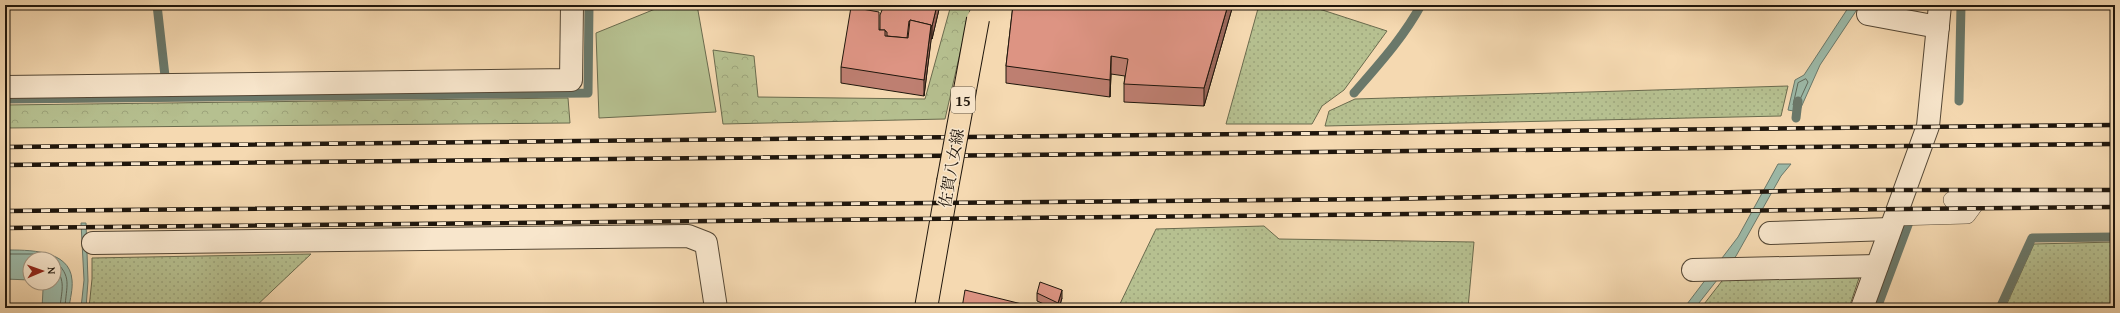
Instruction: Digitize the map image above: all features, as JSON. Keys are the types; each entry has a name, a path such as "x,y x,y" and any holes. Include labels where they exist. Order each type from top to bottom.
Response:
{"main road":[{"name":"佐賀八女線","path":"926,308 979,12"}],"street":[{"path":"5,87 572,80 572,5"},
{"path":"1862,308 1928,126 1940,5"},
{"path":"1868,14 1938,27"},
{"path":"1770,233 1892,223"},
{"path":"92,243 688,236 706,243 716,308"},
{"path":"1693,270 1877,266"}],"lane":[{"path":"1952,200 2115,198"},
{"path":"1892,223 1967,215 1978,200"}],"green space":[{"path":"665,5 697,5 716,112 599,118 596,33"},
{"path":"951,5 971,5 945,119 723,124 713,50 754,56 758,97 925,99"},
{"path":"1259,5 1307,5 1387,31 1344,90 1322,106 1312,124 1226,124"},
{"path":"1788,86 1781,116 1325,126 1329,111 1355,99"},
{"path":"568,98 570,123 5,128 5,105"},
{"path":"1264,226 1279,239 1474,242 1468,308 1118,308 1156,229"},
{"path":"2115,242 2115,308 2005,308 2034,244"},
{"path":"311,254 254,308 89,308 92,279 92,258"},
{"path":"1725,277 1859,278 1849,308 1701,308"}],"water":[{"path":"1850,5 1860,5 1820,65 1799,112 1788,110 1795,80 1804,75"},
{"path":"1778,164 1791,164 1781,176 1736,256 1695,308 1684,308 1738,237"},
{"path":"81,223 86,223 88,281 86,308 81,308 84,280"},
{"path":"5,250 35,251 22,251 22,280 5,279"},
{"path":"62,261 69,270 72,280 69,308 42,308 43,291 62,291"}],"building":[{"path":"884,5 937,5 932,26 910,20 907,38 887,36 887,32 885,30 880,30 880,15"},
{"path":"1013,5 1228,5 1204,88 1124,84 1128,59 1111,56 1110,80 1006,66"},
{"path":"851,7 879,12 879,30 885,30 885,36 908,38 910,20 931,25 924,80 841,67"},
{"path":"1040,282 1062,290 1058,303 1037,293"},
{"path":"965,290 1038,308 962,308"}],"waterway":[{"path":"157,5 166,85"},
{"path":"5,99 588,93 589,5"},
{"path":"1354,93 1398,40 1421,5"},
{"path":"1959,101 1961,5"},
{"path":"1796,118 1798,101"},
{"path":"1877,308 1908,225"},
{"path":"2000,308 2032,238 2115,237"}],"railway":[{"path":"5,147 2115,125"},
{"path":"5,165 2115,144"},
{"path":"5,211 1385,199 1848,190 2115,190"},
{"path":"5,228 2115,207"}]}
